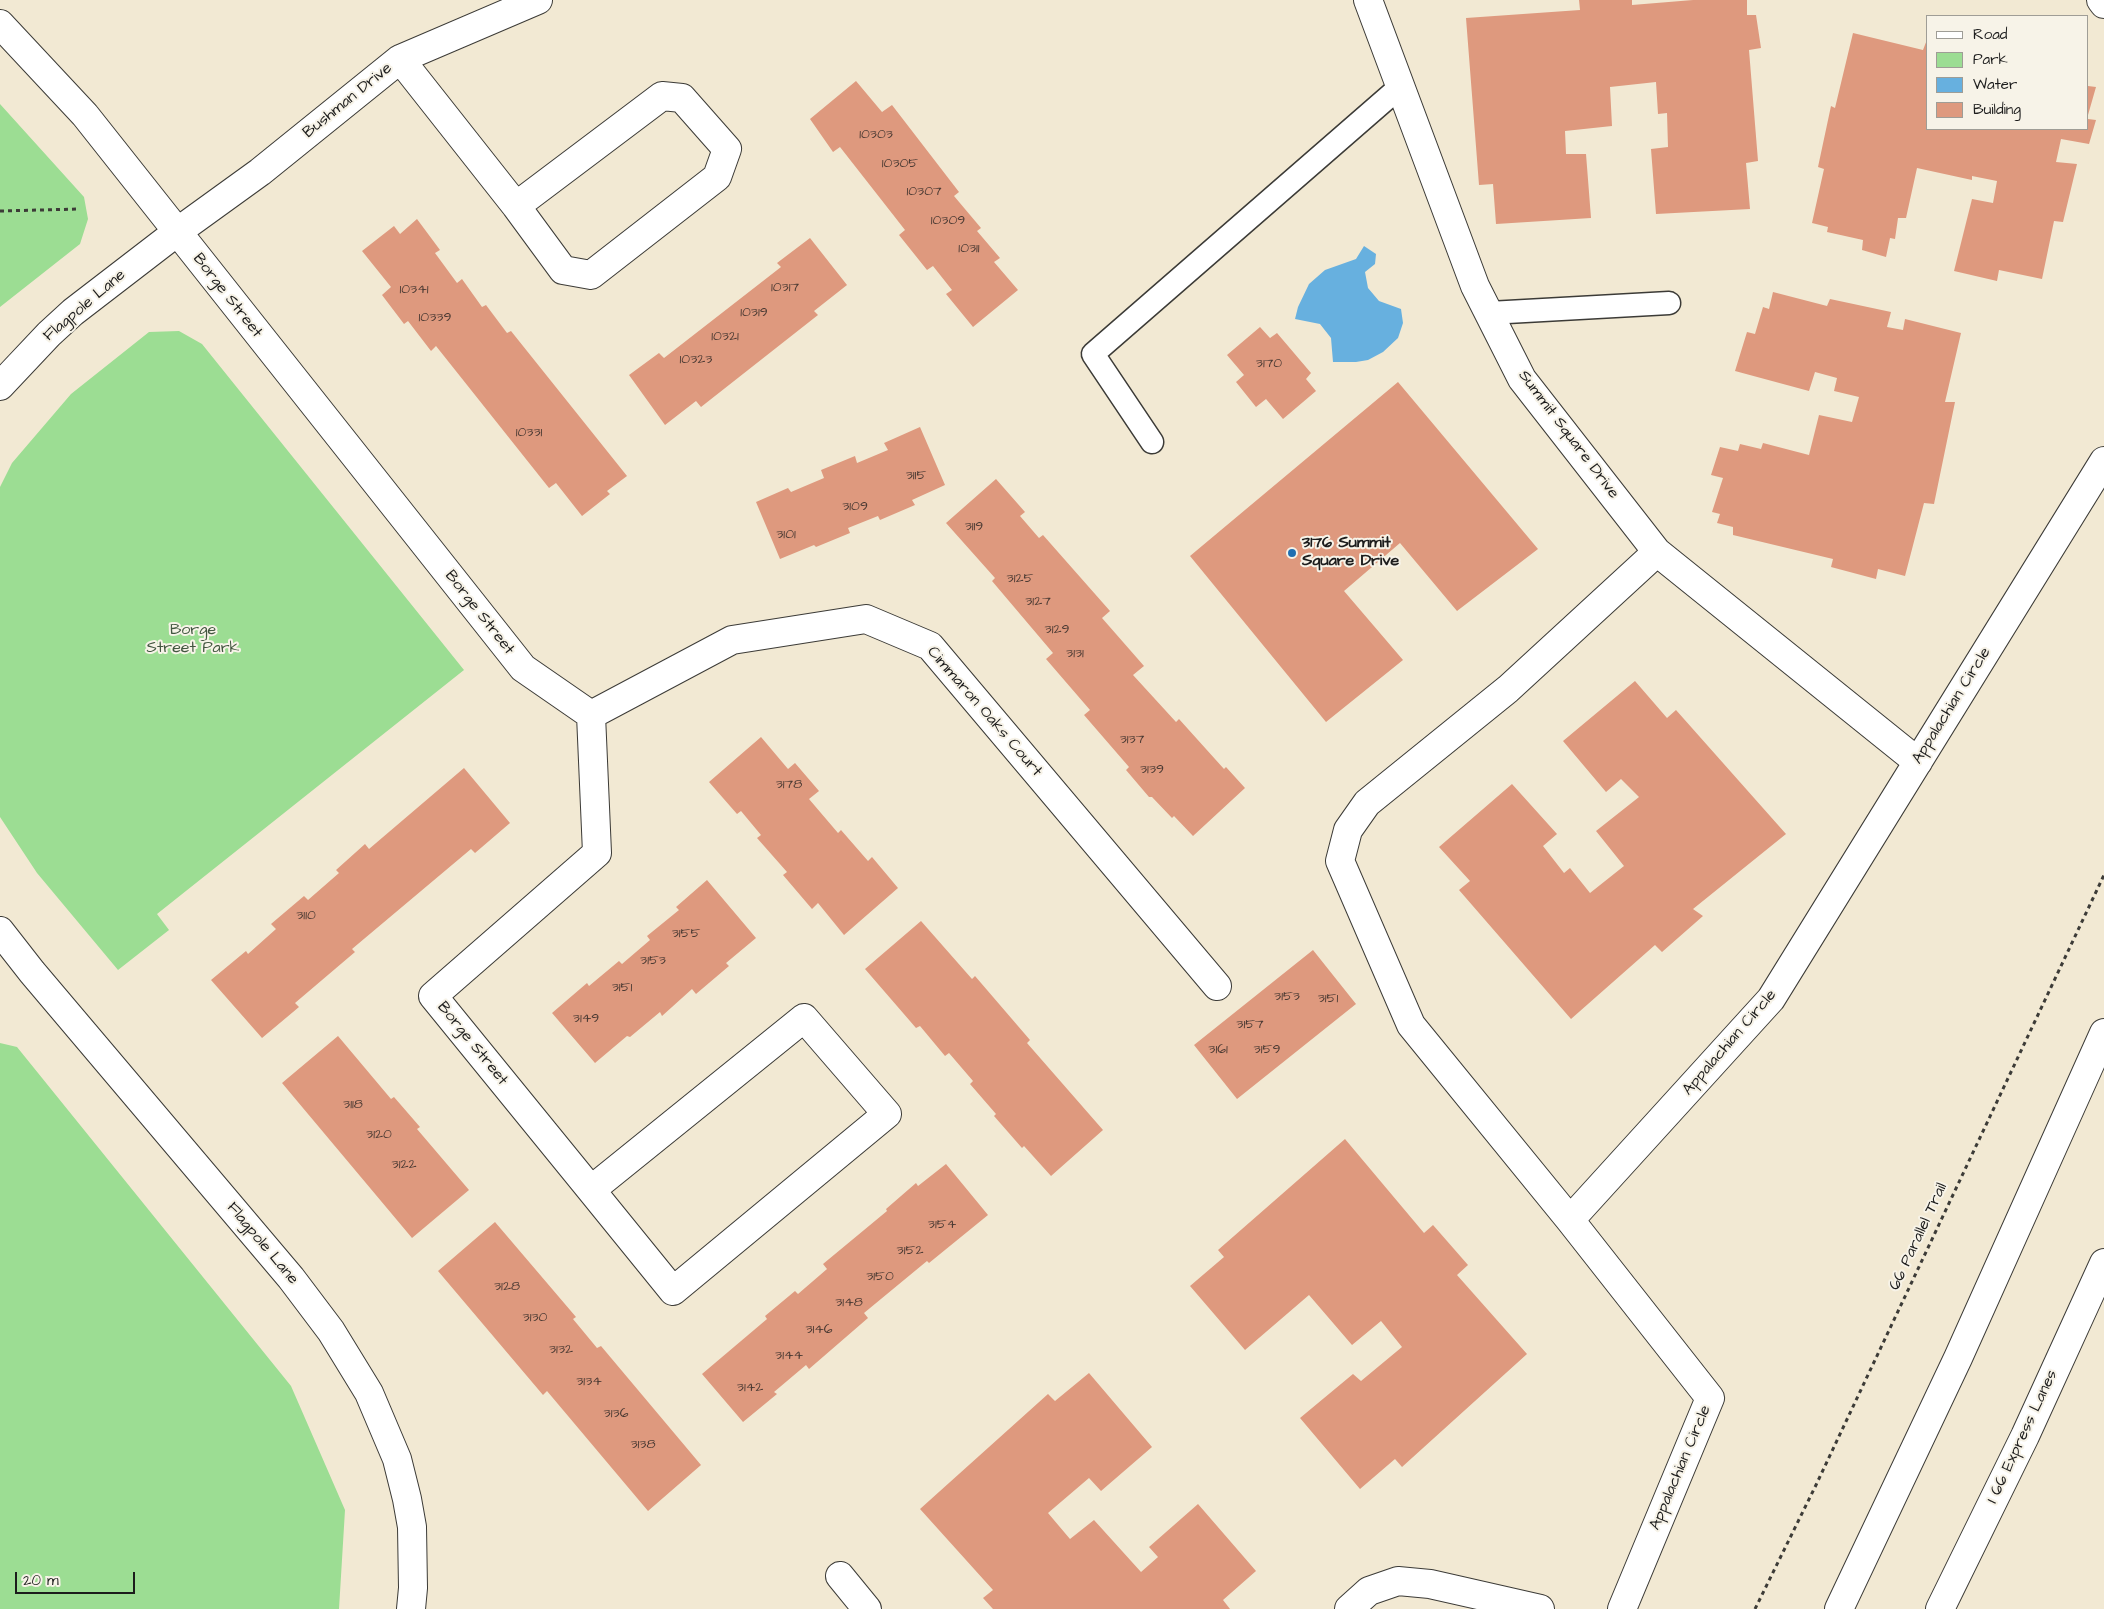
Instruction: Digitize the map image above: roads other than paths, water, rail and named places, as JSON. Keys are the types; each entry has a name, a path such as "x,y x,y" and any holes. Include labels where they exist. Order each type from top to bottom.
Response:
{"main road":[{"name":"Bushman Drive","path":"177,232 260,172 400,59 538,0"},
{"name":"Summit Square Drive","path":"1368,0 1475,286 1522,379 1657,552 1918,762"},
{"path":"2101,0 2104,4"},
{"name":"Borge Street","path":"0,24 85,116 523,668 591,715 596,853 433,996 672,1291 887,1114 804,1018 591,1190"},
{"path":"400,59 516,206 563,270 591,275 717,177 727,148 682,98 662,96 516,206"},
{"name":"Flagpole Lane","path":"0,386 48,334 177,232"},
{"name":"Appalachian Circle","path":"1622,1609 1710,1398 1570,1220 1772,999 2104,461"},
{"path":"1570,1220 1411,1025 1340,861 1348,830 1367,803 1508,689 1657,552"},
{"name":"Cimmaron Oaks Court","path":"591,715 732,640 866,618 930,646 1216,986"},
{"name":"Flagpole Lane","path":"0,931 32,972 291,1278 331,1331 369,1393 397,1459 407,1499 412,1527 413,1588 411,1609"},
{"path":"1838,1609 1958,1358 2104,1033"},
{"name":"I 66 Express Lanes","path":"1940,1609 2025,1436 2104,1263"},
{"path":"840,1576 867,1609"},
{"path":"1349,1609 1369,1591 1398,1582 1430,1584 1540,1609"}],"lane":[{"path":"1152,442 1093,354 1401,86"},
{"path":"1489,312 1669,303"}],"water":[{"path":"1364,246 1376,254 1375,264 1365,272 1368,288 1379,301 1401,309 1403,323 1398,338 1383,352 1368,360 1333,362 1331,338 1320,324 1295,319 1298,307 1309,284 1325,270 1356,259"}],"place":[{"name":"3176 Summit Square Drive","path":"1292,553"}],"park label":[{"name":"Borge Street Park","path":"193,640"}]}
